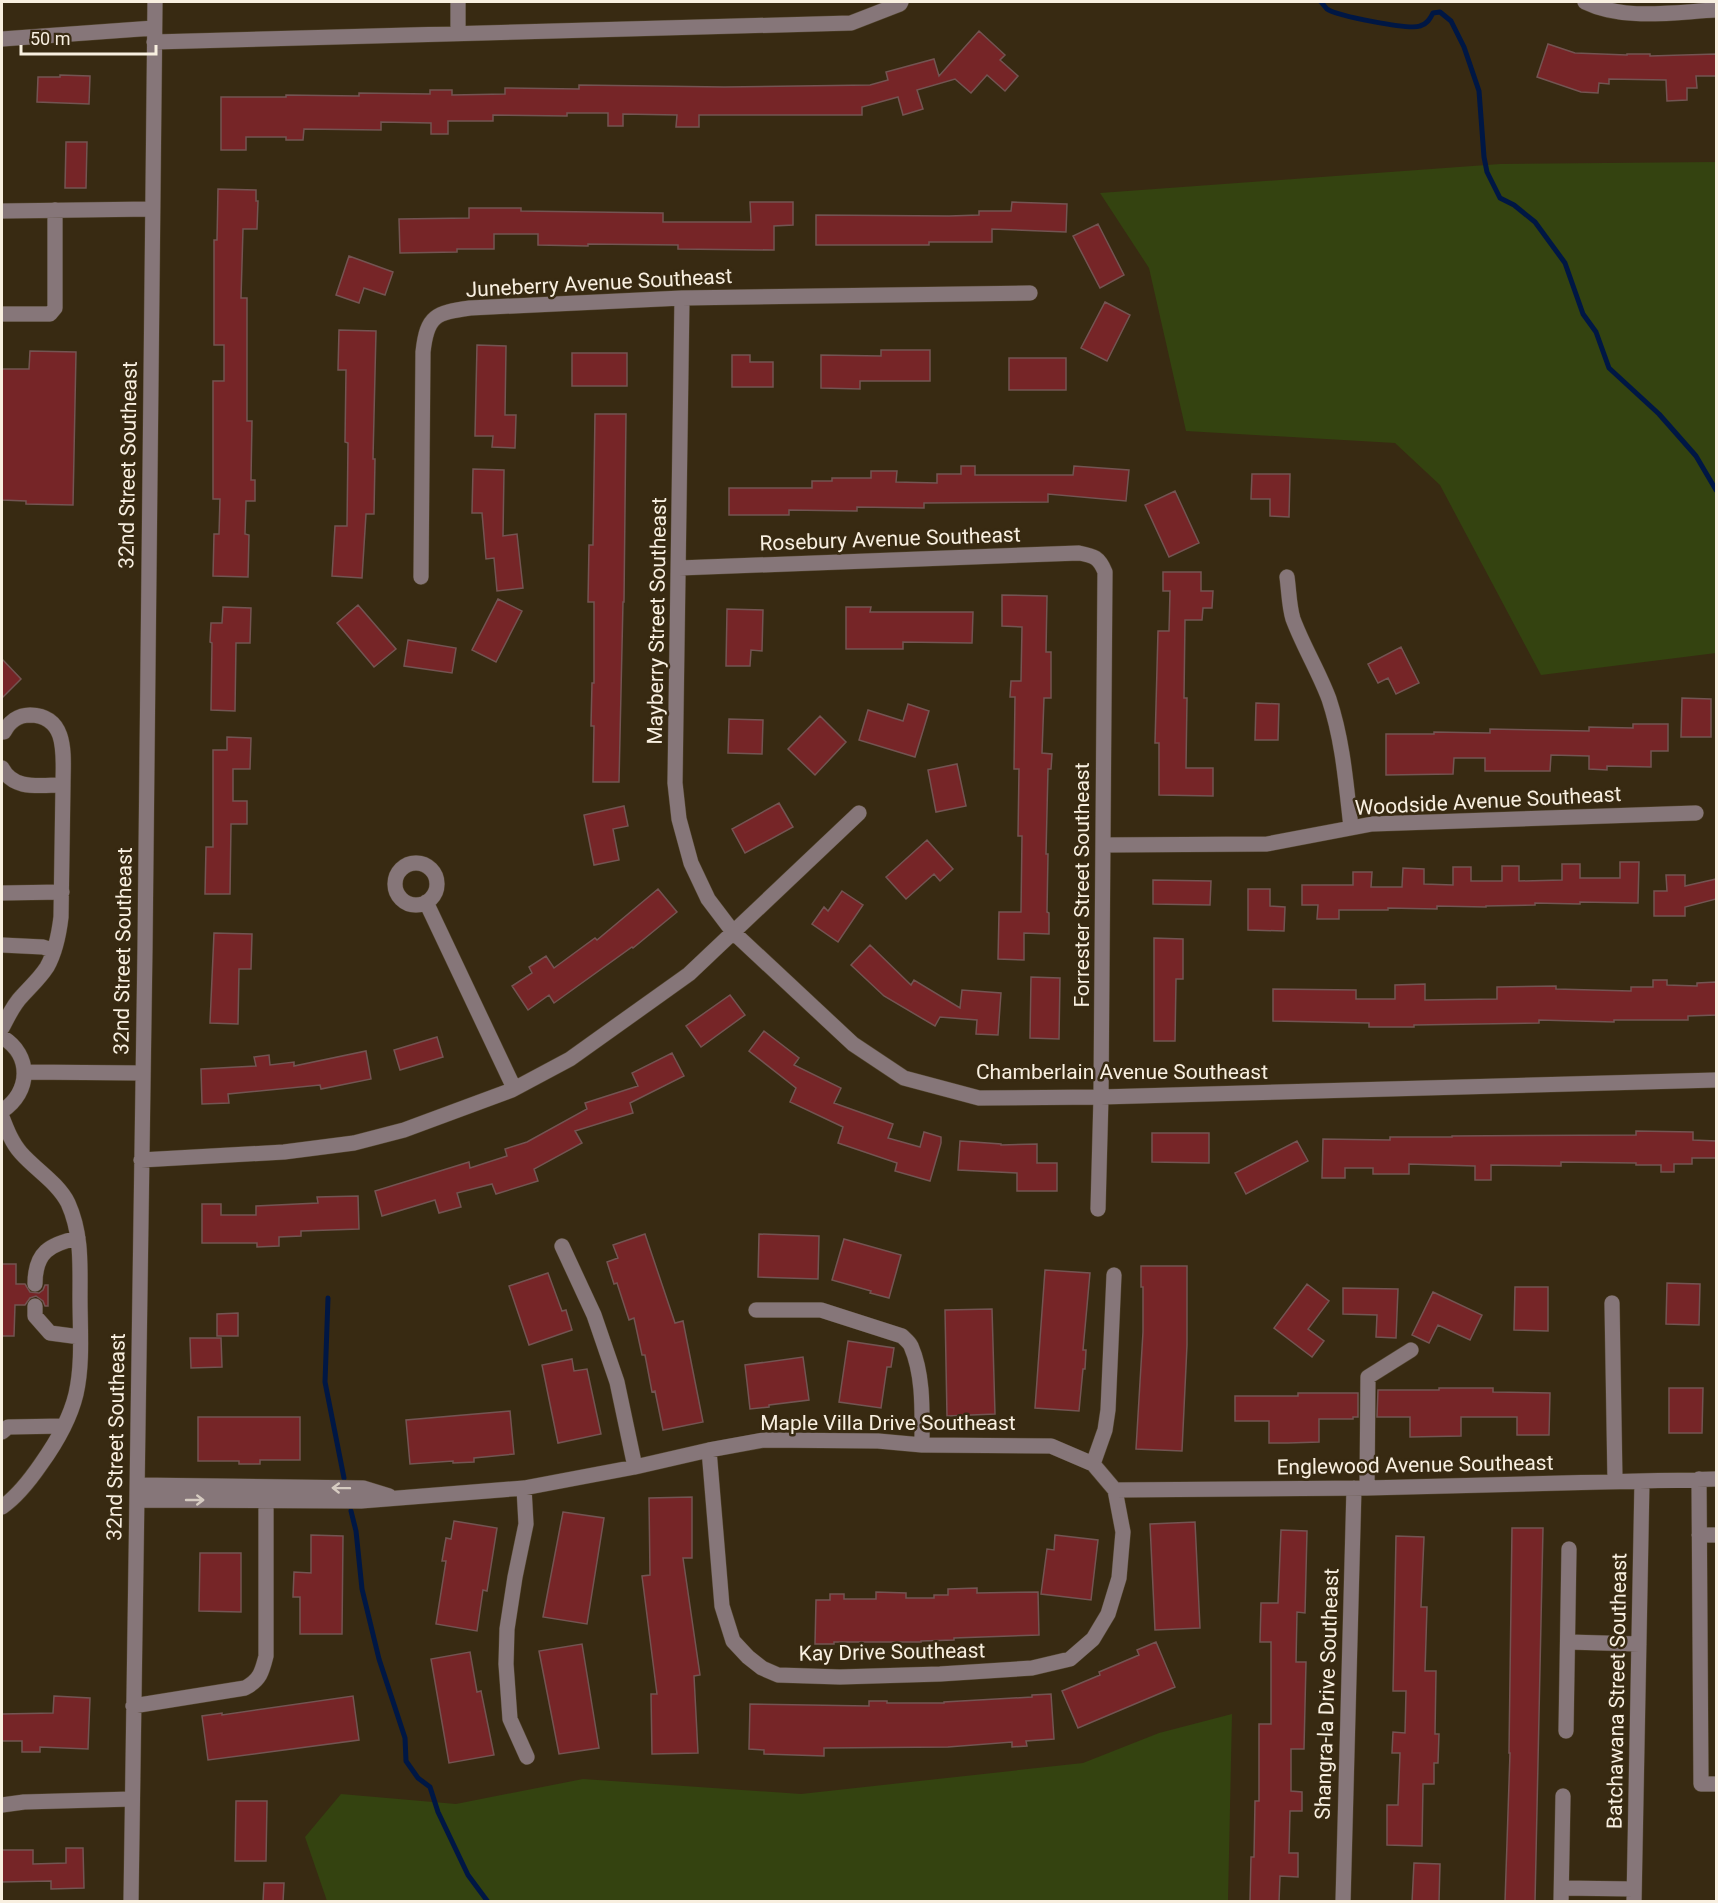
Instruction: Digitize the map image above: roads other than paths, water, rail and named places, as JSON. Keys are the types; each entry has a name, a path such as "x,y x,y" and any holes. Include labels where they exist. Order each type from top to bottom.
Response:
{"street":[{"name":"32nd Street Southeast","path":"131,1902 155,2"},
{"path":"458,2 458,34"},
{"path":"1585,2 1622,13 1660,7 1716,10"},
{"path":"2,39 154,35 458,34 851,23 901,3"},
{"path":"2,211 152,209"},
{"path":"2,314 50,314 53,312 55,308 55,210"},
{"name":"Juneberry Avenue Southeast","path":"421,577 423,352 425,333 433,320 445,312 470,308 682,298 1030,293"},
{"name":"Mayberry Street Southeast","path":"682,298 675,783 679,819 691,863 708,899 733,932"},
{"name":"Rosebury Avenue Southeast","path":"679,568 1079,553 1092,555 1101,561"},
{"name":"Forrester Street Southeast","path":"1098,1209 1105,572 1101,561"},
{"path":"1287,578 1293,618 1329,699 1338,730 1351,827"},
{"path":"2,1028 21,996 35,983 47,965 59,938 63,785 63,746 60,733 52,722 40,715 25,715 9,722 4,732"},
{"path":"2,768 7,778 16,783 63,785"},
{"path":"141,1160 284,1152 354,1143 449,1115 514,1088 570,1059 688,974 859,813"},
{"name":"Woodside Avenue Southeast","path":"1103,845 1267,843 1372,824 1696,813"},
{"path":"2,893 62,892"},
{"path":"426,902 514,1088"},
{"name":"Chamberlain Avenue Southeast","path":"733,932 853,1044 904,1078 979,1098 1101,1097 1716,1080"},
{"path":"2,945 43,947 54,951"},
{"path":"2,1037 10,1042 19,1053 24,1066 24,1080 20,1094 11,1105 2,1111"},
{"path":"24,1072 142,1073"},
{"path":"2,1117 10,1137 20,1152 57,1187 67,1201 76,1224 80,1253 80,1357 76,1394 53,1448 14,1499 2,1507"},
{"path":"35,1284 35,1274 42,1254 62,1242 78,1238"},
{"path":"562,1246 594,1315 617,1382 635,1467"},
{"path":"1093,1464 1105,1430 1108,1410 1114,1275"},
{"path":"1612,1303 1615,1481"},
{"path":"35,1306 35,1316 50,1334 80,1337"},
{"path":"756,1310 821,1310 902,1336 910,1344 917,1369 922,1401 922,1445"},
{"name":"Shangra-la Drive Southeast","path":"1343,1902 1360,1488 1368,1377 1411,1350"},
{"path":"2,1432 8,1427 64,1426"},
{"name":"Maple Villa Drive Southeast","path":"137,1493 266,1501 361,1502 524,1488 764,1440 878,1440 922,1445 1051,1446 1093,1464 1115,1490"},
{"name":"Kay Drive Southeast","path":"709,1450 722,1606 734,1641 762,1668 778,1675 840,1677 940,1674 1032,1668 1070,1659 1093,1639 1108,1614 1119,1578 1123,1532 1115,1490"},
{"path":"1699,1479 1701,1784 1716,1784"},
{"name":"Englewood Avenue Southeast","path":"1115,1490 1360,1488 1716,1479"},
{"name":"Batchawana Street Southeast","path":"1634,1895 1642,1481"},
{"name":"Maple Villa Drive Southeast","path":"137,1493 363,1488 398,1498"},
{"path":"524,1488 526,1524 507,1629 506,1664 510,1719 527,1757"},
{"path":"133,1706 245,1688 255,1683 262,1671 266,1656 266,1501"},
{"path":"1699,1535 1716,1535"},
{"path":"1566,1731 1569,1549"},
{"path":"1568,1642 1639,1644"},
{"path":"1563,1796 1561,1895 1634,1895"},
{"path":"2,1805 24,1802 132,1799"}],"waterway":[{"path":"1321,2 1333,12 1388,24 1420,26 1425,24 1433,13 1440,12 1451,21 1464,47 1479,91 1484,157 1487,172 1500,198 1514,205 1535,222 1565,263 1583,314 1596,332 1609,368 1659,414 1696,456 1716,490"},
{"path":"328,1298 325,1382 344,1478"},
{"path":"351,1511 356,1531 362,1589 379,1659 405,1738 406,1761 418,1778 430,1787 438,1812 468,1875 488,1902"}]}
